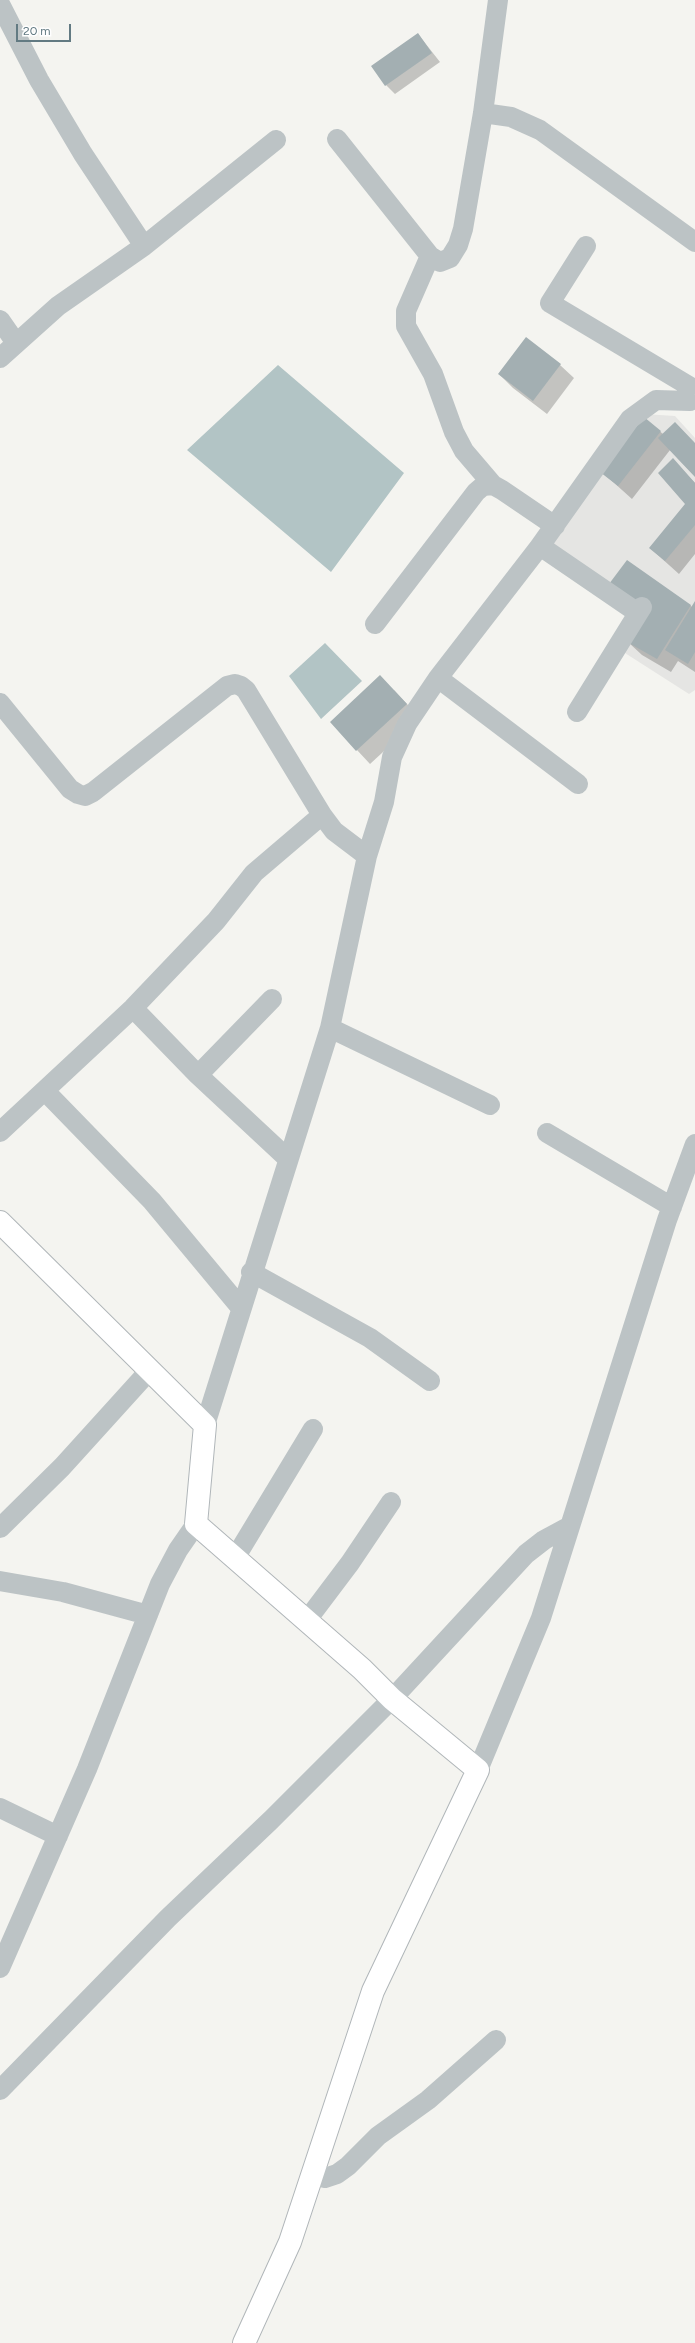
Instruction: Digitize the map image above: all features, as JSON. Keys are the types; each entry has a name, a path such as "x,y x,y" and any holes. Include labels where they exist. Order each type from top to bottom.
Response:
{"main road":[{"path":"0,1222 205,1425 196,1524 362,1669 392,1699 478,1770 373,1991 290,2242 244,2343"}],"street":[{"path":"337,138 430,256 440,262 450,258 458,245 483,113 498,0"},
{"path":"0,4 39,80 83,154 144,246"},
{"path":"483,113 511,117 540,130 695,242"},
{"path":"0,358 16,342 58,306 144,246 276,140"},
{"path":"586,246 550,303 692,393"},
{"path":"430,256 406,311 406,326 433,374 454,432 464,451 493,485 554,526"},
{"path":"0,320 16,342"},
{"path":"205,1425 242,1308 251,1272 330,1028 367,856 384,802 392,757 407,724 438,678 540,546 630,419 656,400 692,393"},
{"path":"375,624 476,492 483,486 493,485"},
{"path":"540,546 640,610 577,712"},
{"path":"438,678 578,784"},
{"path":"0,702 70,789 85,796 93,792 227,686 235,684 241,686 246,690 322,815 334,831 367,856"},
{"path":"0,1132 133,1008 216,921 254,873 322,815"},
{"path":"198,1075 272,998"},
{"path":"133,1008 198,1075 287,1158"},
{"path":"330,1028 490,1105"},
{"path":"45,1091 152,1200 242,1308"},
{"path":"547,1133 672,1207"},
{"path":"478,1770 541,1618 672,1207 695,1144"},
{"path":"251,1272 364,1334 430,1381"},
{"path":"0,1528 62,1467 149,1371"},
{"path":"235,1558 313,1429"},
{"path":"307,1620 350,1563 391,1502"},
{"path":"0,1968 7,1933 58,1836 87,1769 160,1584 178,1550 196,1524"},
{"path":"0,2090 168,1918 271,1820 392,1699 526,1554 544,1540 570,1526"},
{"path":"0,1581 63,1592 148,1615"},
{"path":"0,1808 58,1836"},
{"path":"312,2175 325,2178 337,2174 348,2166 378,2136 428,2100 496,2040"}],"shaded area":[{"path":"278,365 404,473 331,572 187,450"},
{"path":"644,414 675,416 695,438 695,690 689,694 614,646 636,608 546,545"},
{"path":"325,643 362,681 321,719 289,676"}],"building":[{"path":"418,33 432,53 385,86 371,66"},
{"path":"526,337 561,364 533,401 498,374"},
{"path":"644,417 661,431 618,486 600,472"},
{"path":"675,422 695,443 695,477 658,438"},
{"path":"673,458 695,483 695,525 665,561 649,548 685,504 658,473"},
{"path":"627,560 691,605 657,659 627,642 647,609 609,584"},
{"path":"695,601 695,652 688,664 665,650"},
{"path":"380,675 407,704 356,751 330,722"}]}
